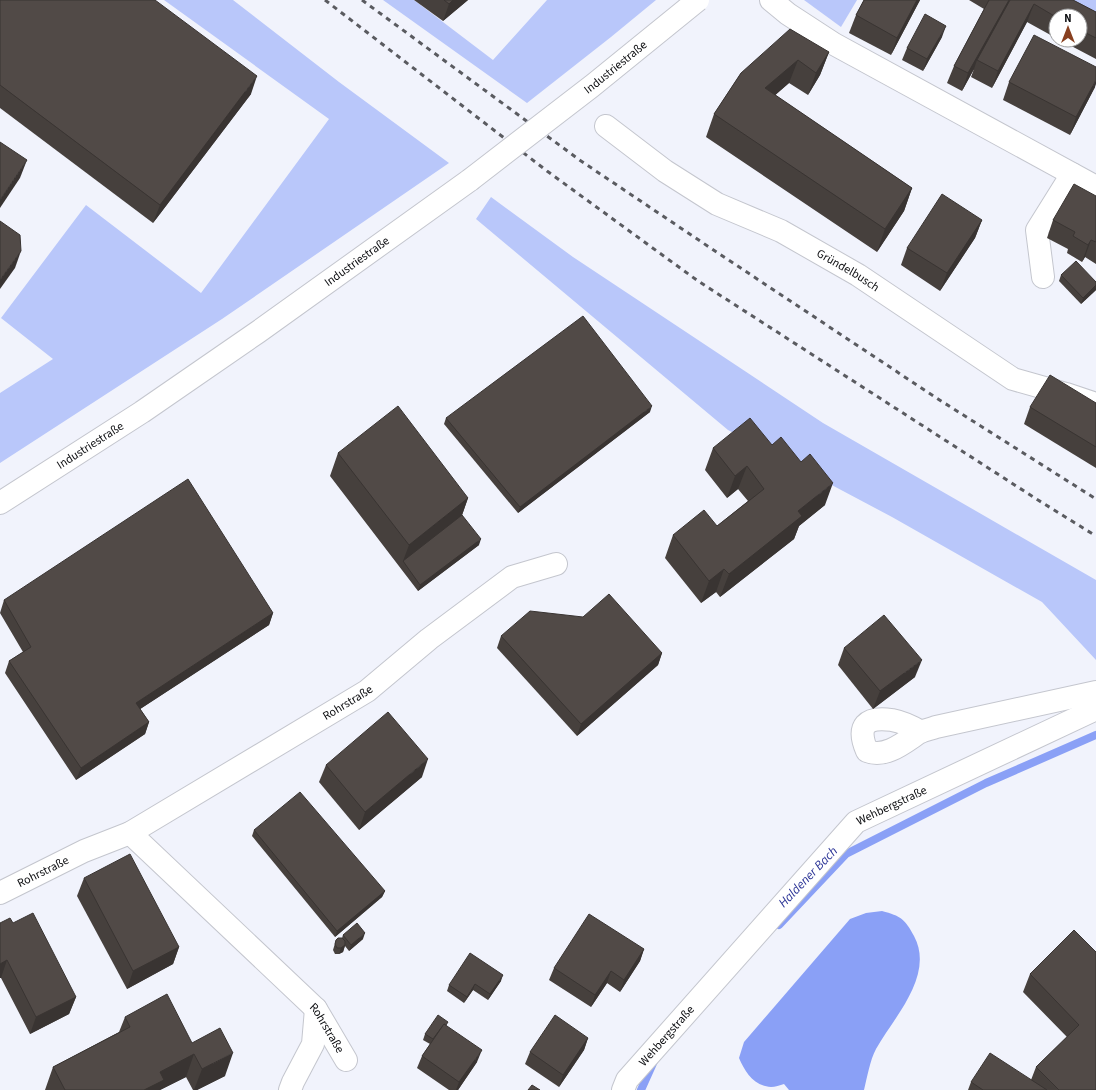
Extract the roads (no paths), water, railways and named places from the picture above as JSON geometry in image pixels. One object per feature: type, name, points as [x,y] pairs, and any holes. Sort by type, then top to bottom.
[{"type":"street","name":"Industriestraße","points":[[0,503],[148,408],[258,332],[470,180],[592,86],[698,0]]},
{"type":"street","points":[[771,0],[788,14],[834,44],[1096,187]]},
{"type":"street","name":"Gründelbusch","points":[[606,126],[665,171],[716,204],[781,231],[858,275],[1013,379],[1096,404]]},
{"type":"street","points":[[1043,277],[1037,230],[1072,174]]},
{"type":"street","name":"Rohrstraße","points":[[0,893],[84,852],[130,833],[367,691],[429,639],[512,577],[556,564]]},
{"type":"street","points":[[921,732],[958,722],[1096,692]]},
{"type":"street","name":"Wehbergstraße","points":[[623,1090],[627,1080],[856,822],[1096,709]]},
{"type":"street","name":"Rohrstraße","points":[[130,833],[316,1009],[346,1060]]},
{"type":"street","points":[[290,1090],[314,1044],[316,1009]]},
{"type":"water","points":[[882,911],[902,919],[908,926],[914,936],[919,951],[919,966],[916,980],[910,995],[874,1053],[864,1090],[789,1090],[784,1084],[771,1087],[755,1081],[747,1073],[739,1058],[744,1042],[850,919],[866,913]]},
{"type":"waterway","name":"Haldener Bach","points":[[779,925],[846,854],[986,783],[1096,735]]},
{"type":"waterway","name":"Haldener Bach","points":[[641,1090],[654,1061]]},
{"type":"railway","points":[[325,0],[547,171],[698,281],[1096,536]]},
{"type":"railway","points":[[362,0],[581,161],[938,399],[1096,499]]}]
